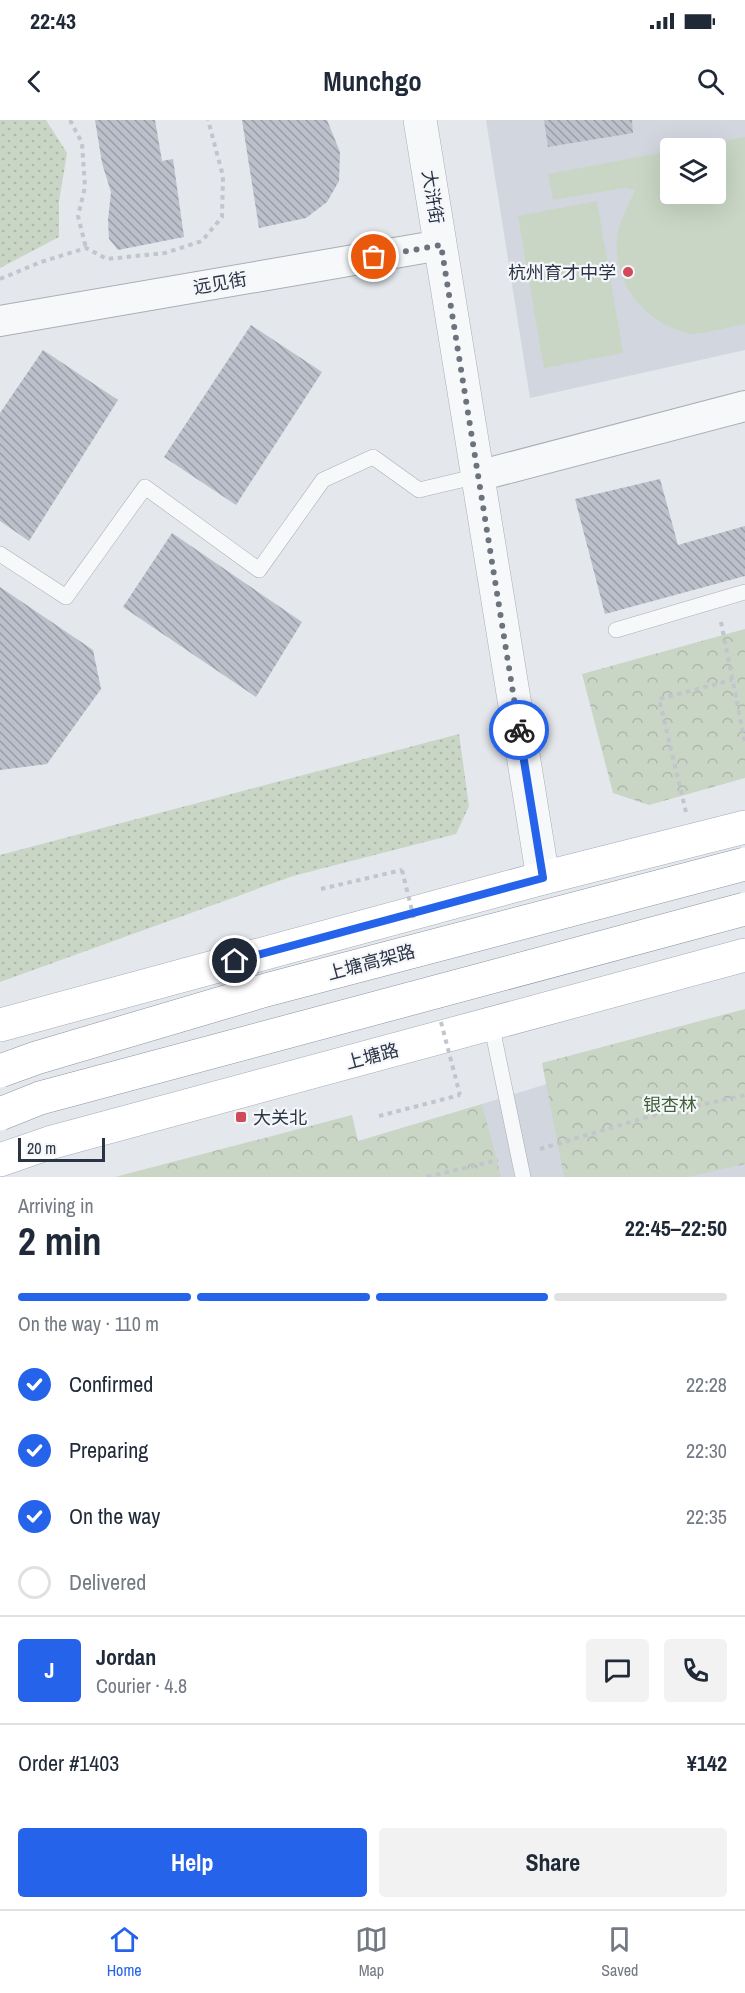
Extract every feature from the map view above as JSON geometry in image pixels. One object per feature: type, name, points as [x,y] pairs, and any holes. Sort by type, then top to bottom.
[{"type":"main road","points":[[0,1025],[543,878],[745,827]]},
{"type":"main road","name":"上塘高架路","points":[[0,1071],[36,1058],[266,990],[745,864]]},
{"type":"main road","points":[[0,1114],[40,1098],[745,909]]},
{"type":"main road","name":"上塘路","points":[[0,1160],[49,1143],[745,955]]},
{"type":"street","name":"大浒街","points":[[420,120],[543,878]]},
{"type":"street","name":"远见街","points":[[0,321],[441,245]]},
{"type":"street","points":[[478,476],[745,406]]},
{"type":"lane","points":[[0,554],[66,597],[145,487],[259,570],[323,480],[373,457],[419,490],[478,476]]},
{"type":"lane","points":[[616,630],[745,592]]},
{"type":"lane","points":[[491,1023],[523,1177]]},
{"type":"path","points":[[70,120],[82,143],[85,187],[78,216],[86,248]]},
{"type":"path","points":[[0,279],[41,262],[86,248],[107,259],[165,253],[202,241],[222,217],[223,176],[208,120]]},
{"type":"path","points":[[717,600],[745,743]]},
{"type":"path","points":[[693,840],[659,699],[732,680]]},
{"type":"path","points":[[321,889],[402,870]]},
{"type":"path","points":[[379,1116],[460,1095]]},
{"type":"path","points":[[427,1177],[519,1155],[647,1117],[745,1095]]},
{"type":"shaded area","name":"杭州育才中学","points":[[486,120],[745,120],[745,350],[530,398]]},
{"type":"shaded area","name":"银杏林","points":[[745,1022],[745,1177],[498,1177],[482,1104]]},
{"type":"green space","points":[[0,120],[46,120],[67,153],[59,201],[59,237],[0,268]]},
{"type":"green space","points":[[745,137],[745,324],[691,334],[663,324],[650,315],[638,303],[622,276],[617,244],[619,228],[635,190],[625,188],[553,200],[548,174],[660,153],[660,204],[726,204],[726,140]]},
{"type":"green space","points":[[597,201],[623,353],[544,368],[518,216]]},
{"type":"green space","points":[[745,629],[745,778],[649,805],[613,793],[582,674]]},
{"type":"green space","points":[[459,734],[469,806],[456,834],[293,876],[0,982],[0,855]]},
{"type":"green space","name":"银杏林","points":[[745,1009],[745,1164],[688,1177],[564,1177],[542,1063]]},
{"type":"green space","points":[[482,1104],[501,1177],[115,1177],[352,1115],[358,1141]]},
{"type":"building","points":[[95,120],[155,120],[162,161],[173,159],[184,237],[118,250],[109,239],[108,220],[111,192],[102,163]]},
{"type":"building","points":[[242,120],[327,120],[340,152],[339,181],[327,202],[306,218],[259,228]]},
{"type":"building","points":[[544,120],[632,120],[633,133],[548,147]]},
{"type":"building","points":[[251,325],[322,372],[236,505],[164,457]]},
{"type":"building","points":[[43,350],[118,400],[29,541],[0,521],[0,413]]},
{"type":"building","points":[[660,479],[678,545],[745,526],[745,576],[605,614],[575,499]]},
{"type":"building","points":[[172,533],[302,622],[256,697],[123,607]]},
{"type":"building","points":[[0,587],[93,650],[101,689],[47,764],[0,770]]},
{"type":"way so far","points":[[374,257],[441,245],[519,730]]},
{"type":"place","name":"杭州育才中学","points":[[628,272]]},
{"type":"place","name":"大关北","points":[[241,1117]]},
{"type":"route","points":[[235,961],[543,878],[519,730]]}]
